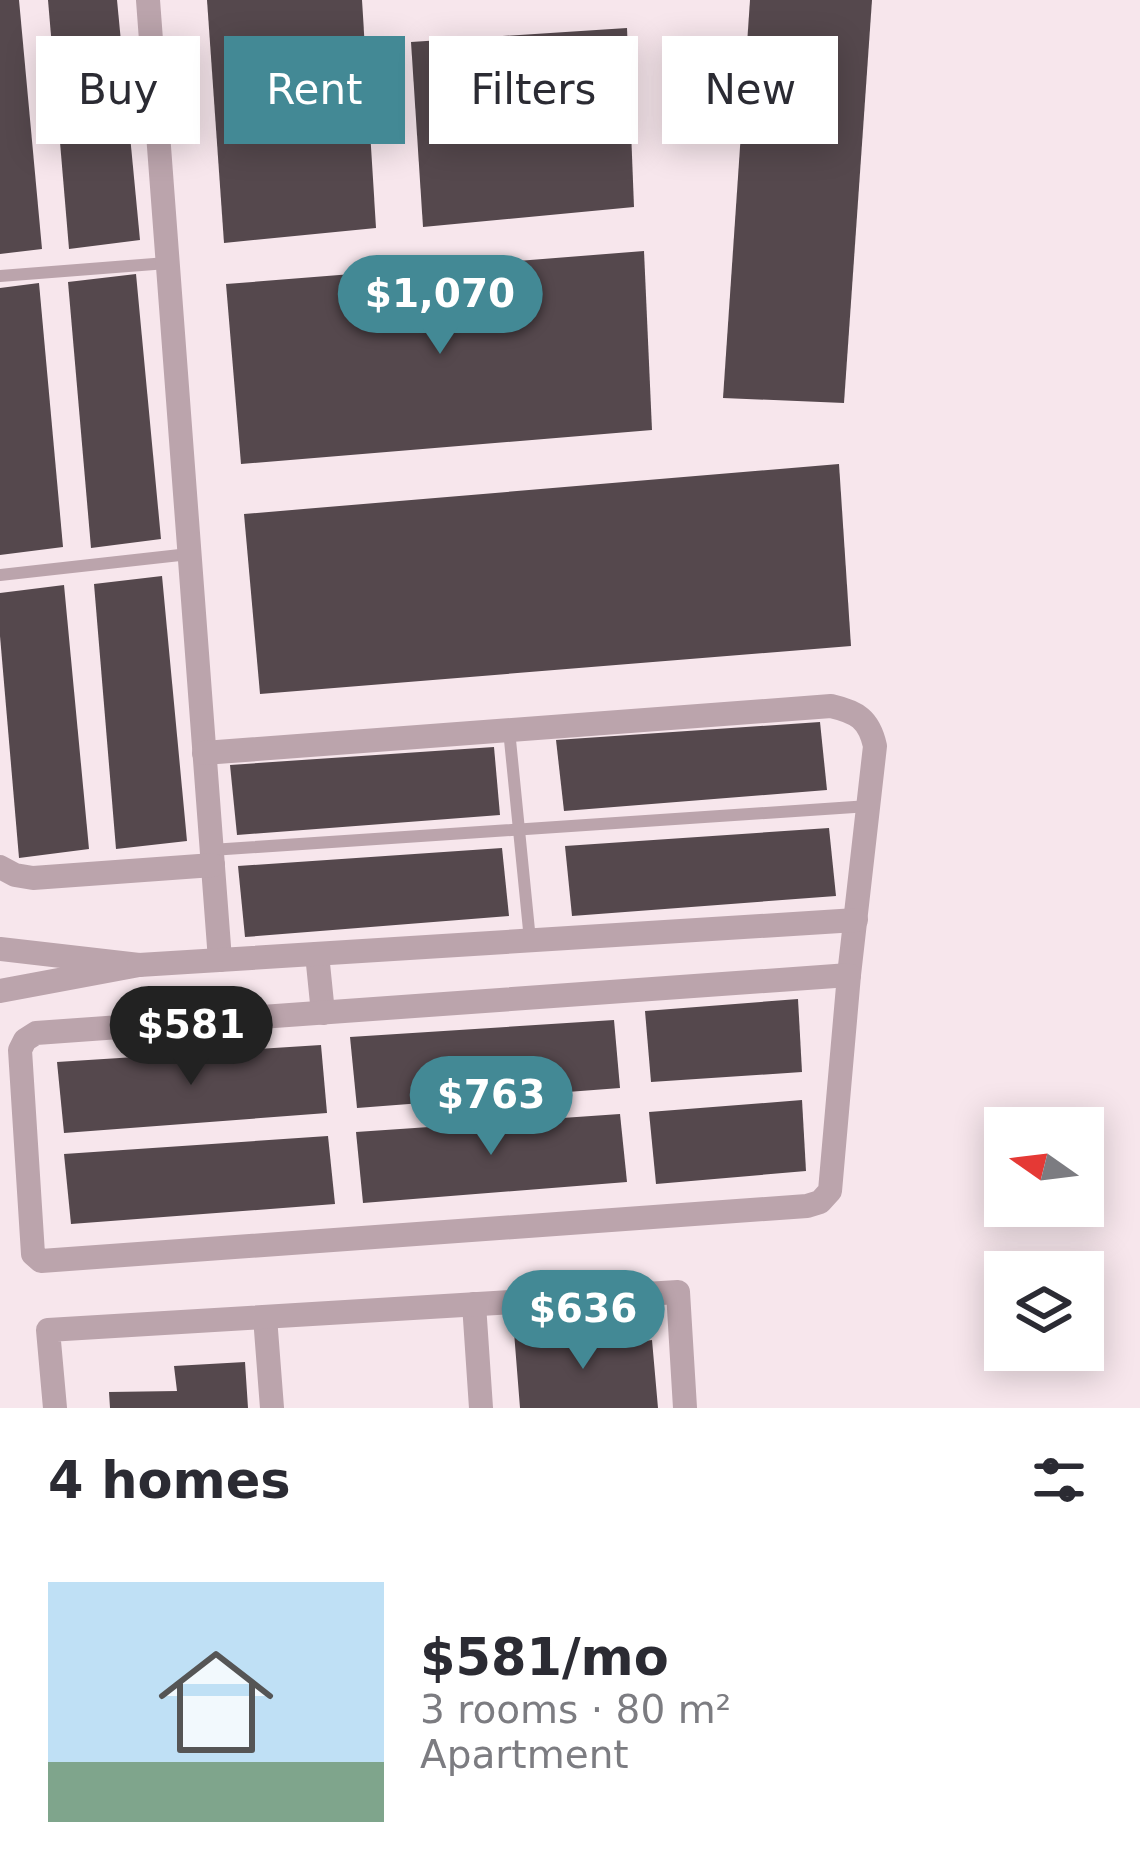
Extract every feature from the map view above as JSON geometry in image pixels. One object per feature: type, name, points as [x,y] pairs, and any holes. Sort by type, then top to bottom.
[{"type":"street","points":[[148,0],[220,960]]},
{"type":"street","points":[[204,753],[831,706],[853,711],[872,731],[875,746],[830,1191],[820,1202],[784,1208],[41,1261],[33,1254],[20,1050],[36,1033],[849,975]]},
{"type":"street","points":[[0,867],[33,878],[212,858]]},
{"type":"street","points":[[0,991],[139,965],[856,920]]},
{"type":"street","points":[[0,949],[139,965]]},
{"type":"street","points":[[317,954],[323,1013]]},
{"type":"street","points":[[55,1408],[48,1330],[677,1292],[685,1408]]},
{"type":"street","points":[[474,1304],[482,1408]]},
{"type":"street","points":[[265,1317],[272,1408]]},
{"type":"lane","points":[[0,276],[167,263]]},
{"type":"lane","points":[[0,575],[189,554]]},
{"type":"lane","points":[[509,730],[530,941]]},
{"type":"lane","points":[[212,858],[519,829],[871,806]]},
{"type":"building","points":[[0,0],[19,0],[42,249],[0,254]]},
{"type":"building","points":[[48,0],[117,0],[120,36],[51,36]]},
{"type":"building","points":[[207,0],[362,0],[364,36],[224,36],[224,144],[371,144],[376,228],[224,243]]},
{"type":"building","points":[[750,0],[872,0],[844,403],[723,398],[740,144],[838,144],[838,36],[748,36]]},
{"type":"building","points":[[627,28],[627,36],[504,36]]},
{"type":"building","points":[[429,41],[429,144],[632,144],[634,207],[423,227],[411,42]]},
{"type":"building","points":[[60,144],[131,144],[140,240],[69,249]]},
{"type":"building","points":[[644,251],[652,430],[241,464],[226,284]]},
{"type":"building","points":[[136,274],[161,539],[91,548],[68,282]]},
{"type":"building","points":[[39,283],[63,547],[0,555],[0,288]]},
{"type":"building","points":[[839,464],[851,646],[260,694],[244,514]]},
{"type":"building","points":[[162,576],[187,841],[116,849],[94,584]]},
{"type":"building","points":[[64,585],[89,849],[19,858],[0,593]]},
{"type":"building","points":[[820,722],[827,790],[564,811],[556,740]]},
{"type":"building","points":[[494,747],[500,815],[237,835],[230,765]]},
{"type":"building","points":[[829,828],[836,896],[572,916],[565,846]]},
{"type":"building","points":[[502,848],[509,916],[245,937],[238,866]]},
{"type":"building","points":[[798,999],[802,1072],[651,1082],[645,1011]]},
{"type":"building","points":[[614,1020],[620,1088],[357,1108],[350,1037]]},
{"type":"building","points":[[321,1045],[327,1113],[64,1133],[57,1062]]},
{"type":"building","points":[[802,1100],[806,1171],[656,1184],[649,1112]]},
{"type":"building","points":[[620,1114],[627,1182],[363,1203],[356,1132]]},
{"type":"building","points":[[328,1136],[335,1204],[71,1224],[64,1154]]},
{"type":"building","points":[[584,1324],[586,1349],[652,1340],[658,1408],[520,1408],[514,1332]]},
{"type":"building","points":[[245,1362],[248,1408],[110,1408],[109,1392],[177,1391],[174,1366]]}]
